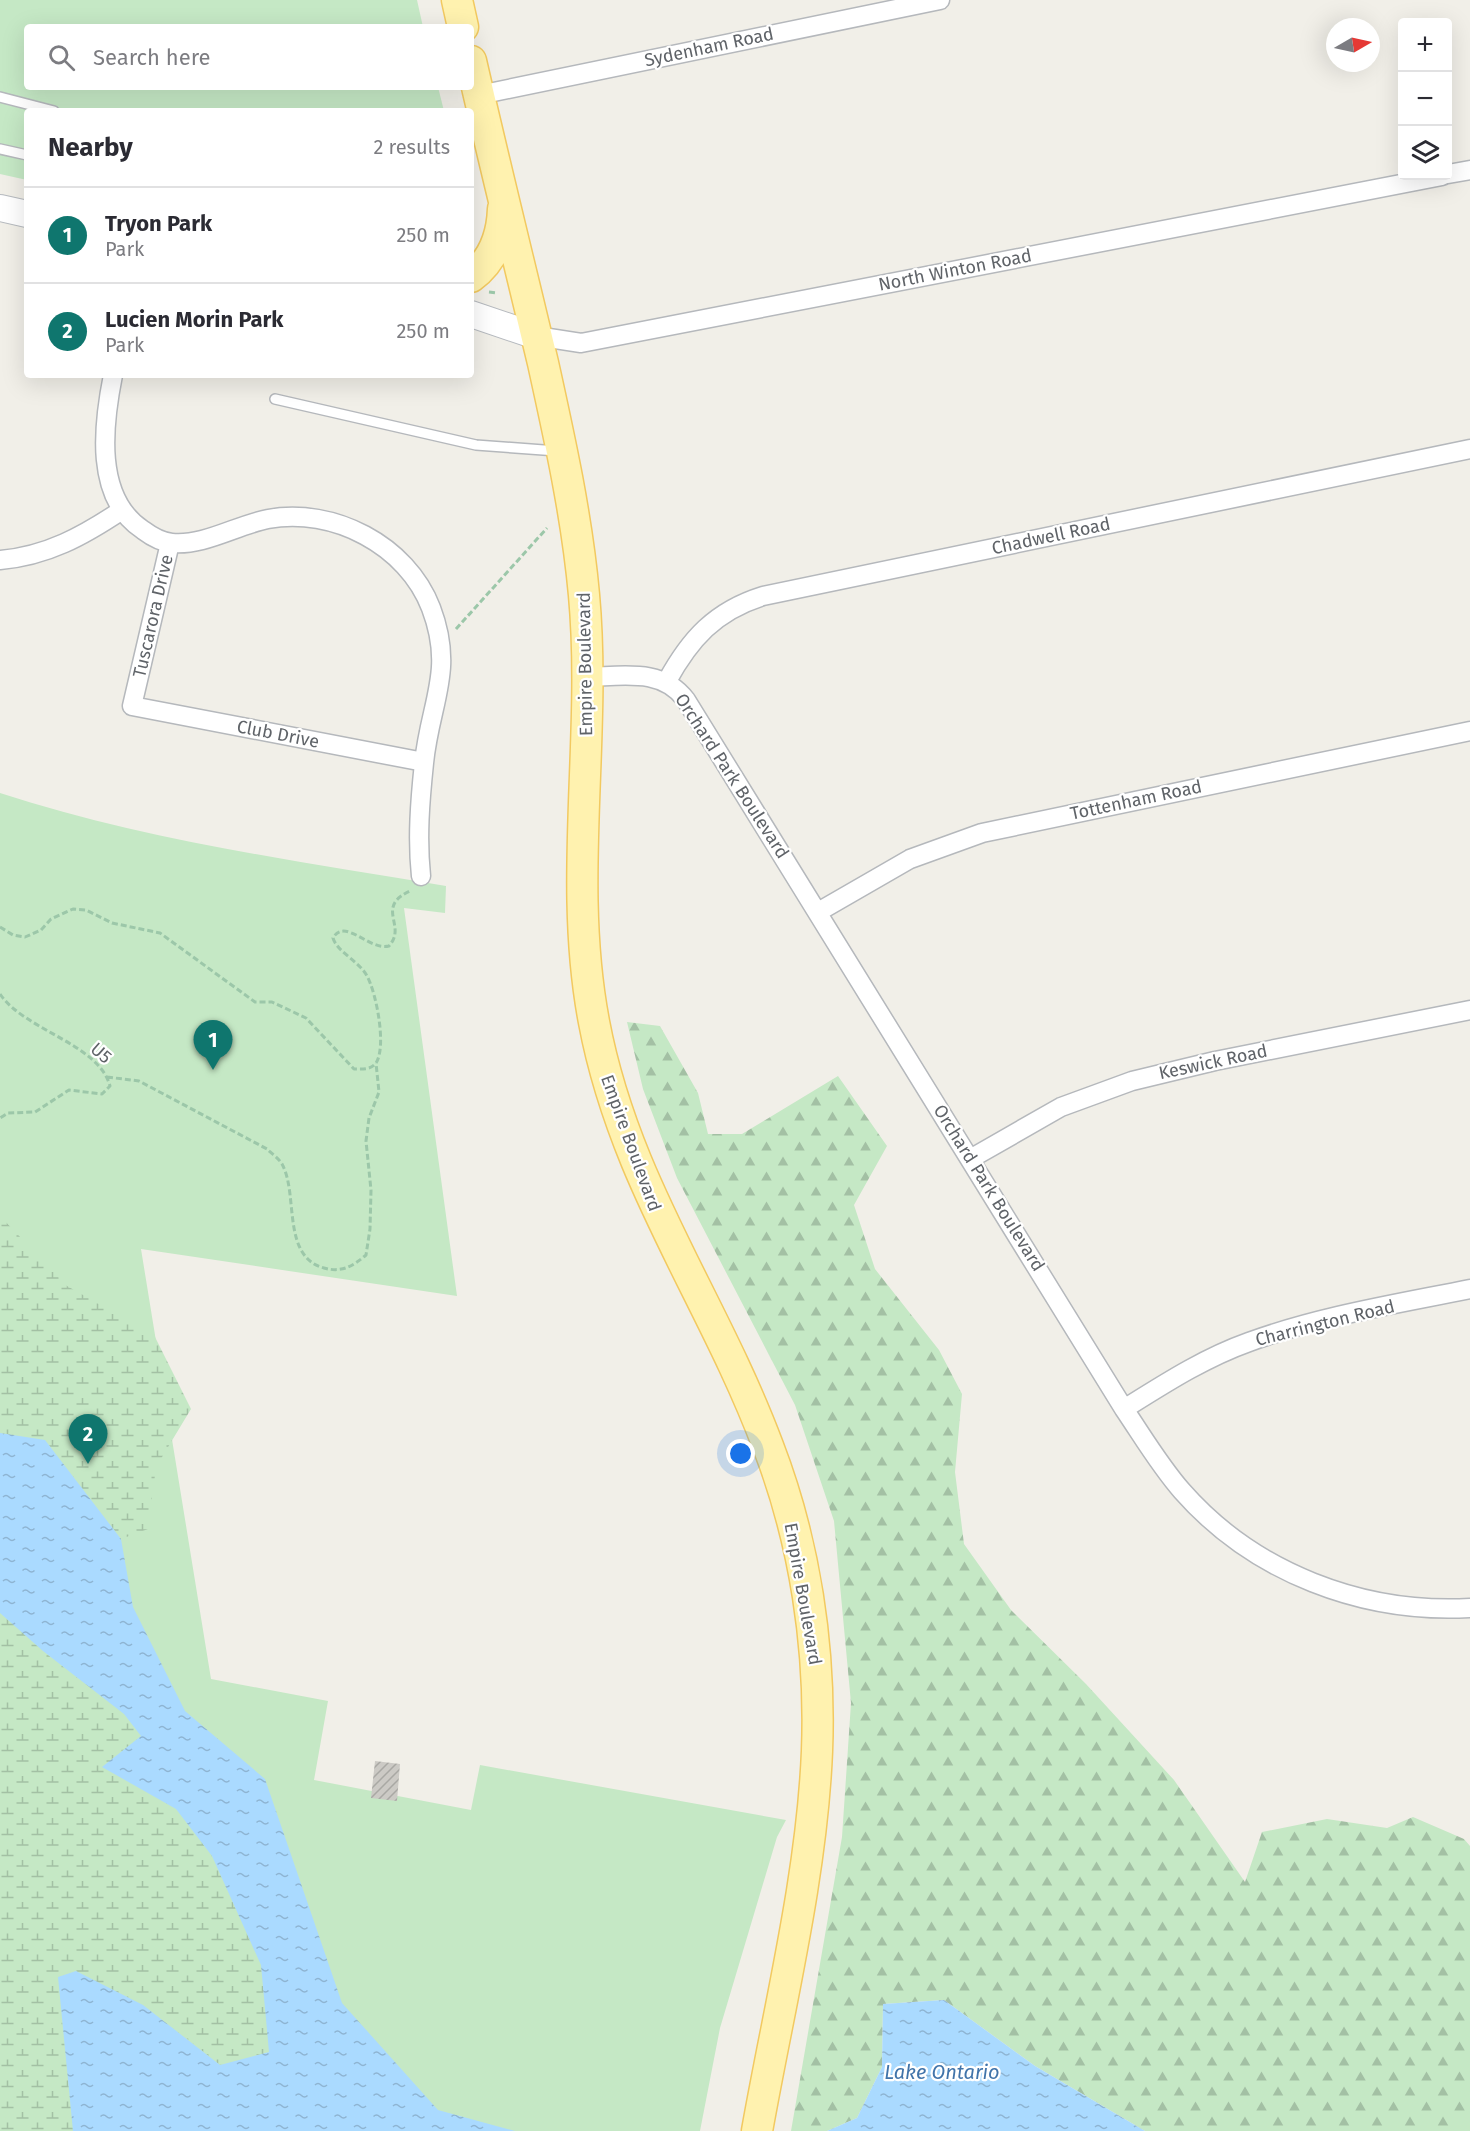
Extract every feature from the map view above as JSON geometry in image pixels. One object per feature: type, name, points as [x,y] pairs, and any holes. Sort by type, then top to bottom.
[{"type":"main road","points":[[457,0],[462,24]]},
{"type":"main road","name":"Empire Boulevard","points":[[474,76],[562,452],[581,564],[588,677],[582,924],[587,987],[605,1078],[644,1185],[744,1389],[769,1448],[795,1537],[813,1638],[818,1722],[812,1812],[804,1873],[757,2131]]},
{"type":"main road","points":[[474,274],[485,264],[497,243],[502,225],[503,197]]},
{"type":"main road","points":[[0,208],[24,213]]},
{"type":"main road","name":"North Winton Road","points":[[474,315],[496,320],[536,336]]},
{"type":"street","name":"Sydenham Road","points":[[478,95],[940,0]]},
{"type":"street","points":[[1452,173],[1470,170]]},
{"type":"street","name":"North Winton Road","points":[[536,336],[581,343],[1421,180]]},
{"type":"street","name":"Tuscarora Drive","points":[[113,378],[104,432],[111,484],[122,510],[136,526],[153,537],[170,543],[132,706]]},
{"type":"street","name":"Chadwell Road","points":[[667,681],[683,652],[703,628],[730,609],[763,596],[1470,450]]},
{"type":"street","points":[[0,560],[42,553],[67,544],[122,510]]},
{"type":"street","points":[[170,543],[190,543],[270,519],[305,517],[333,521],[363,534],[388,551],[413,575],[430,606],[442,643],[442,674],[424,762],[419,830],[421,876]]},
{"type":"street","name":"Orchard Park Boulevard","points":[[588,677],[645,676],[667,681],[686,700],[1124,1409],[1182,1491],[1239,1543],[1305,1580],[1348,1595],[1391,1605],[1470,1608]]},
{"type":"street","name":"Club Drive","points":[[132,706],[424,762]]},
{"type":"street","name":"Tottenham Road","points":[[818,912],[910,859],[982,833],[1470,731]]},
{"type":"street","name":"Keswick Road","points":[[970,1159],[1061,1107],[1132,1081],[1205,1063],[1470,1010]]},
{"type":"street","name":"Charrington Road","points":[[1124,1409],[1177,1376],[1248,1342],[1334,1318],[1470,1288]]},
{"type":"lane","points":[[0,96],[43,108]]},
{"type":"lane","points":[[0,149],[24,154]]},
{"type":"lane","points":[[275,399],[476,444],[562,452]]},
{"type":"path","points":[[442,643],[547,528]]},
{"type":"path","points":[[107,1077],[139,1081],[267,1149],[282,1164],[288,1182],[296,1238],[305,1257],[317,1266],[334,1271],[351,1267],[366,1255],[370,1209],[366,1141],[369,1118],[379,1092],[375,1063],[381,1047],[380,1025],[368,977],[352,958],[338,948],[333,938],[339,932],[352,931],[374,946],[389,946],[395,930],[394,902],[398,896],[412,890],[421,876]]},
{"type":"path","points":[[0,927],[13,935],[25,937],[42,930],[51,919],[73,909],[86,910],[112,923],[160,933],[255,1002],[272,1002],[306,1018],[354,1069],[366,1070],[375,1063]]},
{"type":"path","name":"U5","points":[[0,994],[12,1007],[97,1064],[107,1077],[110,1086],[102,1094],[69,1090],[35,1112],[8,1113],[0,1118]]},
{"type":"green space","points":[[0,0],[417,0],[422,24],[24,24],[24,90],[439,90],[443,108],[24,108],[24,179],[0,174]]},
{"type":"green space","points":[[0,793],[109,824],[221,848],[446,886],[445,913],[404,908],[457,1296],[141,1249],[211,1679],[328,1701],[314,1780],[471,1810],[480,1765],[786,1820],[777,1837],[720,2028],[700,2131],[0,2131]]},
{"type":"green space","points":[[627,1022],[660,1026],[698,1093],[708,1134],[742,1134],[838,1076],[887,1146],[854,1205],[875,1269],[939,1350],[962,1394],[955,1472],[964,1544],[1011,1610],[1086,1684],[1174,1780],[1245,1882],[1262,1832],[1327,1819],[1387,1828],[1413,1817],[1464,1839],[1470,1846],[1470,2131],[1145,2131],[1035,2066],[944,2000],[883,2004],[882,2067],[857,2118],[827,2131],[791,2131],[842,1837],[851,1703],[834,1521],[795,1405],[677,1178],[643,1089]]},
{"type":"green space","points":[[0,1216],[67,1286],[154,1335],[191,1409],[156,1467],[148,1529],[121,1539],[45,1440],[0,1433]]},
{"type":"green space","points":[[0,1613],[43,1651],[124,1714],[141,1736],[102,1767],[177,1809],[212,1856],[261,1965],[269,2052],[220,2065],[143,2004],[58,1977],[73,2131],[0,2131]]},
{"type":"water","points":[[0,1433],[45,1440],[121,1539],[133,1607],[185,1711],[265,1779],[342,2003],[438,2110],[515,2131],[73,2131],[58,1977],[76,1971],[143,2005],[220,2065],[269,2052],[261,1965],[212,1856],[176,1809],[102,1767],[141,1736],[124,1714],[43,1651],[0,1613]]},
{"type":"water","name":"Lake Ontario","points":[[944,2000],[1035,2066],[1145,2131],[827,2131],[857,2118],[882,2067],[883,2004]]},
{"type":"building","points":[[375,1761],[400,1764],[397,1801],[371,1798]]},
{"type":"place","name":"Tryon Park","points":[[213,1070]]},
{"type":"place","name":"Lucien Morin Park","points":[[88,1464]]}]
